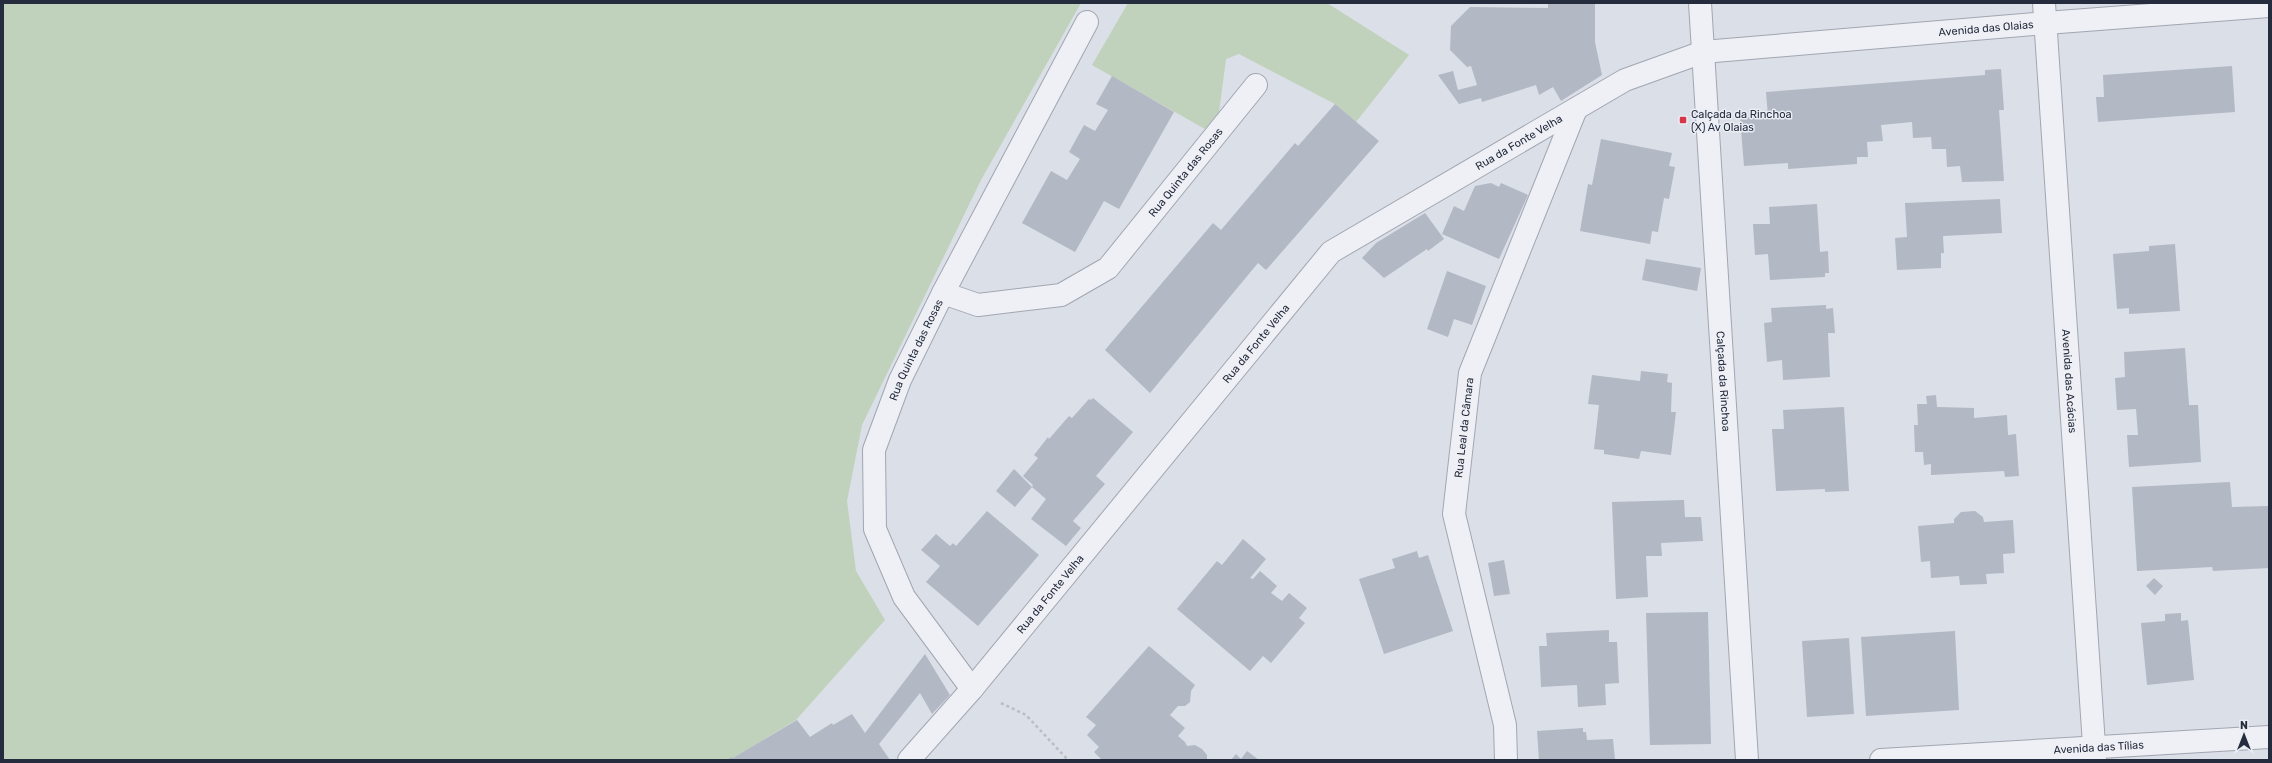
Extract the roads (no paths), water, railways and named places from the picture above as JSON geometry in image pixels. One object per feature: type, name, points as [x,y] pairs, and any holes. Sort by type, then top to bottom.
[{"type":"street","name":"Calçada da Rinchoa","points":[[1700,3],[1747,760]]},
{"type":"street","name":"Avenida das Olaias","points":[[1703,52],[2045,13],[2269,6]]},
{"type":"street","name":"Avenida das Acácias","points":[[2045,13],[2095,754]]},
{"type":"street","points":[[943,293],[1087,22]]},
{"type":"street","name":"Rua da Fonte Velha","points":[[909,760],[972,689],[1331,252],[1625,80],[1703,52]]},
{"type":"street","name":"Rua Quinta das Rosas","points":[[972,689],[904,597],[875,529],[874,450],[900,380],[943,293],[978,305],[1061,295],[1108,268],[1256,85]]},
{"type":"street","name":"Rua Leal da Câmara","points":[[1506,760],[1505,725],[1454,514],[1470,374],[1576,109]]},
{"type":"street","name":"Avenida das Tílias","points":[[1880,760],[2095,754],[2269,737]]},
{"type":"place","name":"Calçada da Rinchoa (X) Av Olaias","points":[[1683,120]]}]
